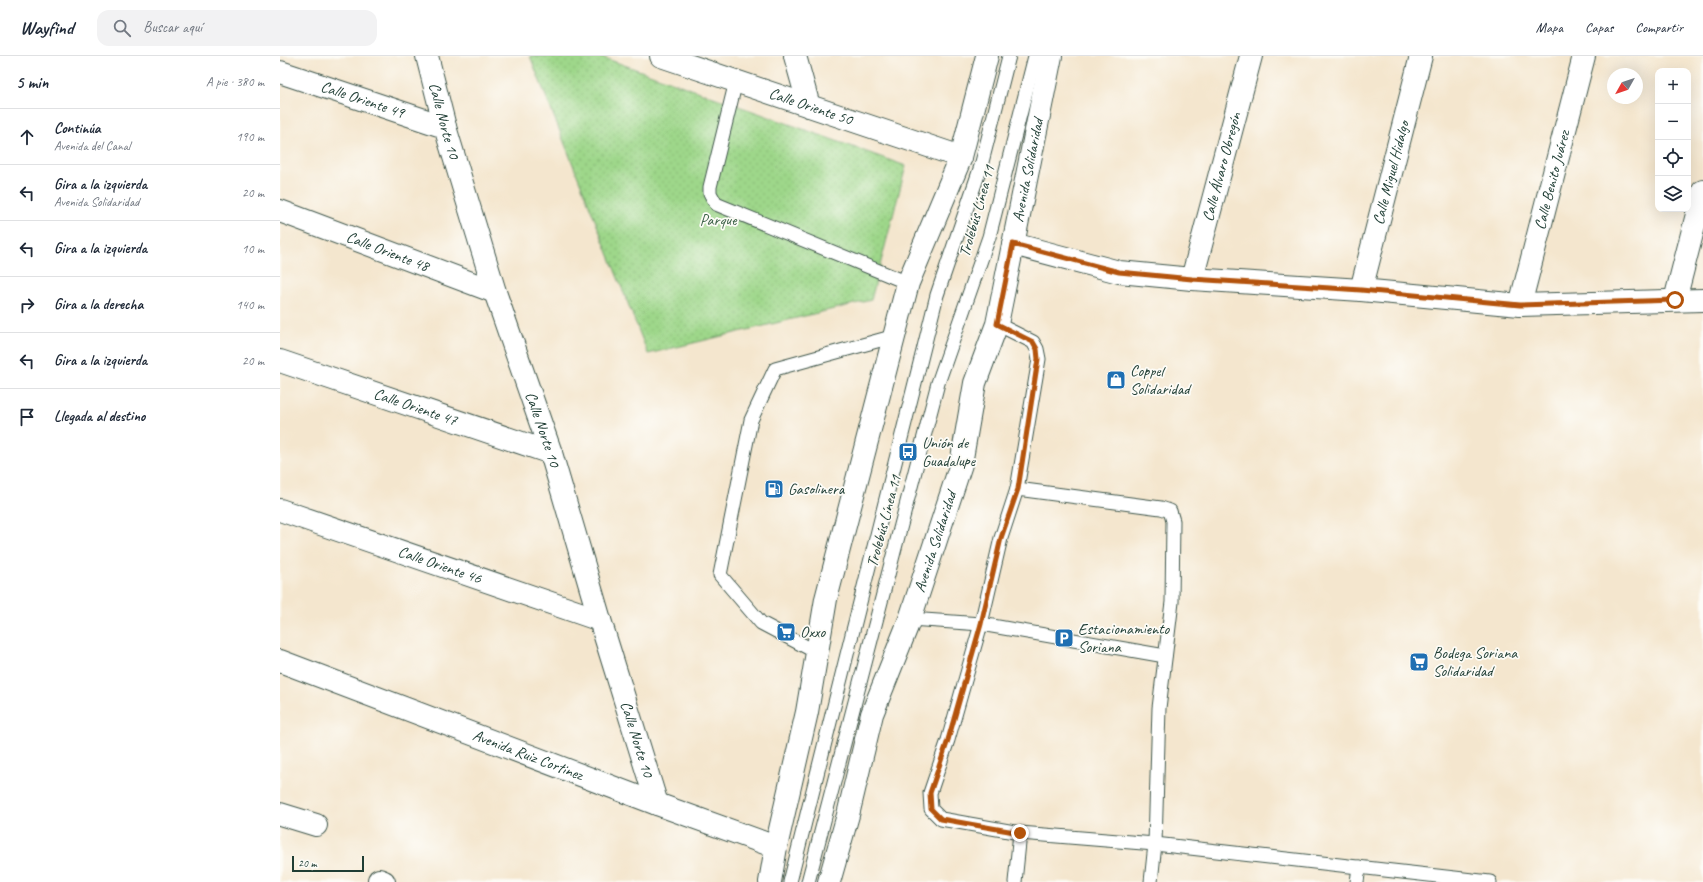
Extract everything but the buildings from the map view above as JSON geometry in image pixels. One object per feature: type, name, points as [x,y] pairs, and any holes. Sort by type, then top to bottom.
[{"type":"street","name":"Calle Norte 10","points":[[427,56],[444,127],[495,292],[551,453],[600,620],[657,804]]},
{"type":"street","name":"Calle Oriente 50","points":[[661,56],[961,157]]},
{"type":"street","points":[[795,56],[809,106]]},
{"type":"street","points":[[770,882],[776,846],[798,757],[818,653],[826,599],[908,283],[961,157],[987,56]]},
{"type":"street","name":"Avenida Solidaridad","points":[[829,882],[848,815],[872,714],[910,619],[961,464],[975,384],[997,324],[1051,56]]},
{"type":"street","name":"Calle Álvaro Obregón","points":[[1192,279],[1251,56]]},
{"type":"street","name":"Calle Miguel Hidalgo","points":[[1361,290],[1421,56]]},
{"type":"street","name":"Calle Benito Juárez","points":[[1520,305],[1584,56]]},
{"type":"street","name":"Calle Oriente 49","points":[[280,72],[444,127]]},
{"type":"street","points":[[1675,300],[1703,191]]},
{"type":"street","name":"Calle Oriente 48","points":[[280,211],[495,292]]},
{"type":"street","points":[[1013,244],[1119,272],[1192,279],[1361,290],[1520,305],[1703,300]]},
{"type":"street","name":"Calle Oriente 47","points":[[280,361],[551,453]]},
{"type":"street","name":"Calle Oriente 46","points":[[280,510],[600,620]]},
{"type":"street","name":"Avenida Ruiz Cortinez","points":[[280,661],[657,804],[776,846]]},
{"type":"street","points":[[280,814],[316,825]]},
{"type":"lane","name":"Trolebús Línea 11","points":[[790,882],[937,295],[981,166],[1009,56]]},
{"type":"lane","name":"Trolebús Línea 11","points":[[808,882],[938,383],[989,237],[1035,56]]},
{"type":"lane","points":[[736,81],[710,187],[710,194],[716,204],[908,283]]},
{"type":"lane","points":[[997,324],[1033,342],[1037,349],[1038,359],[1018,489],[1001,538],[981,624],[948,740],[930,793],[931,809],[941,819],[1020,833],[1155,844],[1490,882]]},
{"type":"lane","points":[[818,653],[761,623],[720,575],[751,420],[775,370],[895,336]]},
{"type":"lane","points":[[1018,489],[1161,508],[1170,511],[1173,521],[1172,602],[1159,708],[1155,844],[1151,882]]},
{"type":"lane","points":[[910,619],[981,624],[1165,656]]},
{"type":"lane","points":[[1015,882],[1020,833]]},
{"type":"lane","points":[[1356,882],[1359,867]]},
{"type":"green space","name":"Parque","points":[[530,56],[599,56],[906,166],[871,300],[648,354]]},
{"type":"place","name":"Coppel Solidaridad","points":[[1116,380]]},
{"type":"place","name":"Unión de Guadalupe","points":[[908,452]]},
{"type":"place","name":"Gasolinera","points":[[774,489]]},
{"type":"place","name":"Oxxo","points":[[786,632]]},
{"type":"place","name":"Estacionamiento Soriana","points":[[1064,638]]},
{"type":"place","name":"Bodega Soriana Solidaridad","points":[[1419,662]]},
{"type":"route","points":[[1020,833],[941,819],[931,809],[930,793],[948,740],[981,624],[1001,538],[1018,489],[1038,359],[1037,349],[1033,342],[997,324],[1013,244],[1119,272],[1192,279],[1361,290],[1520,305],[1675,300]]}]
